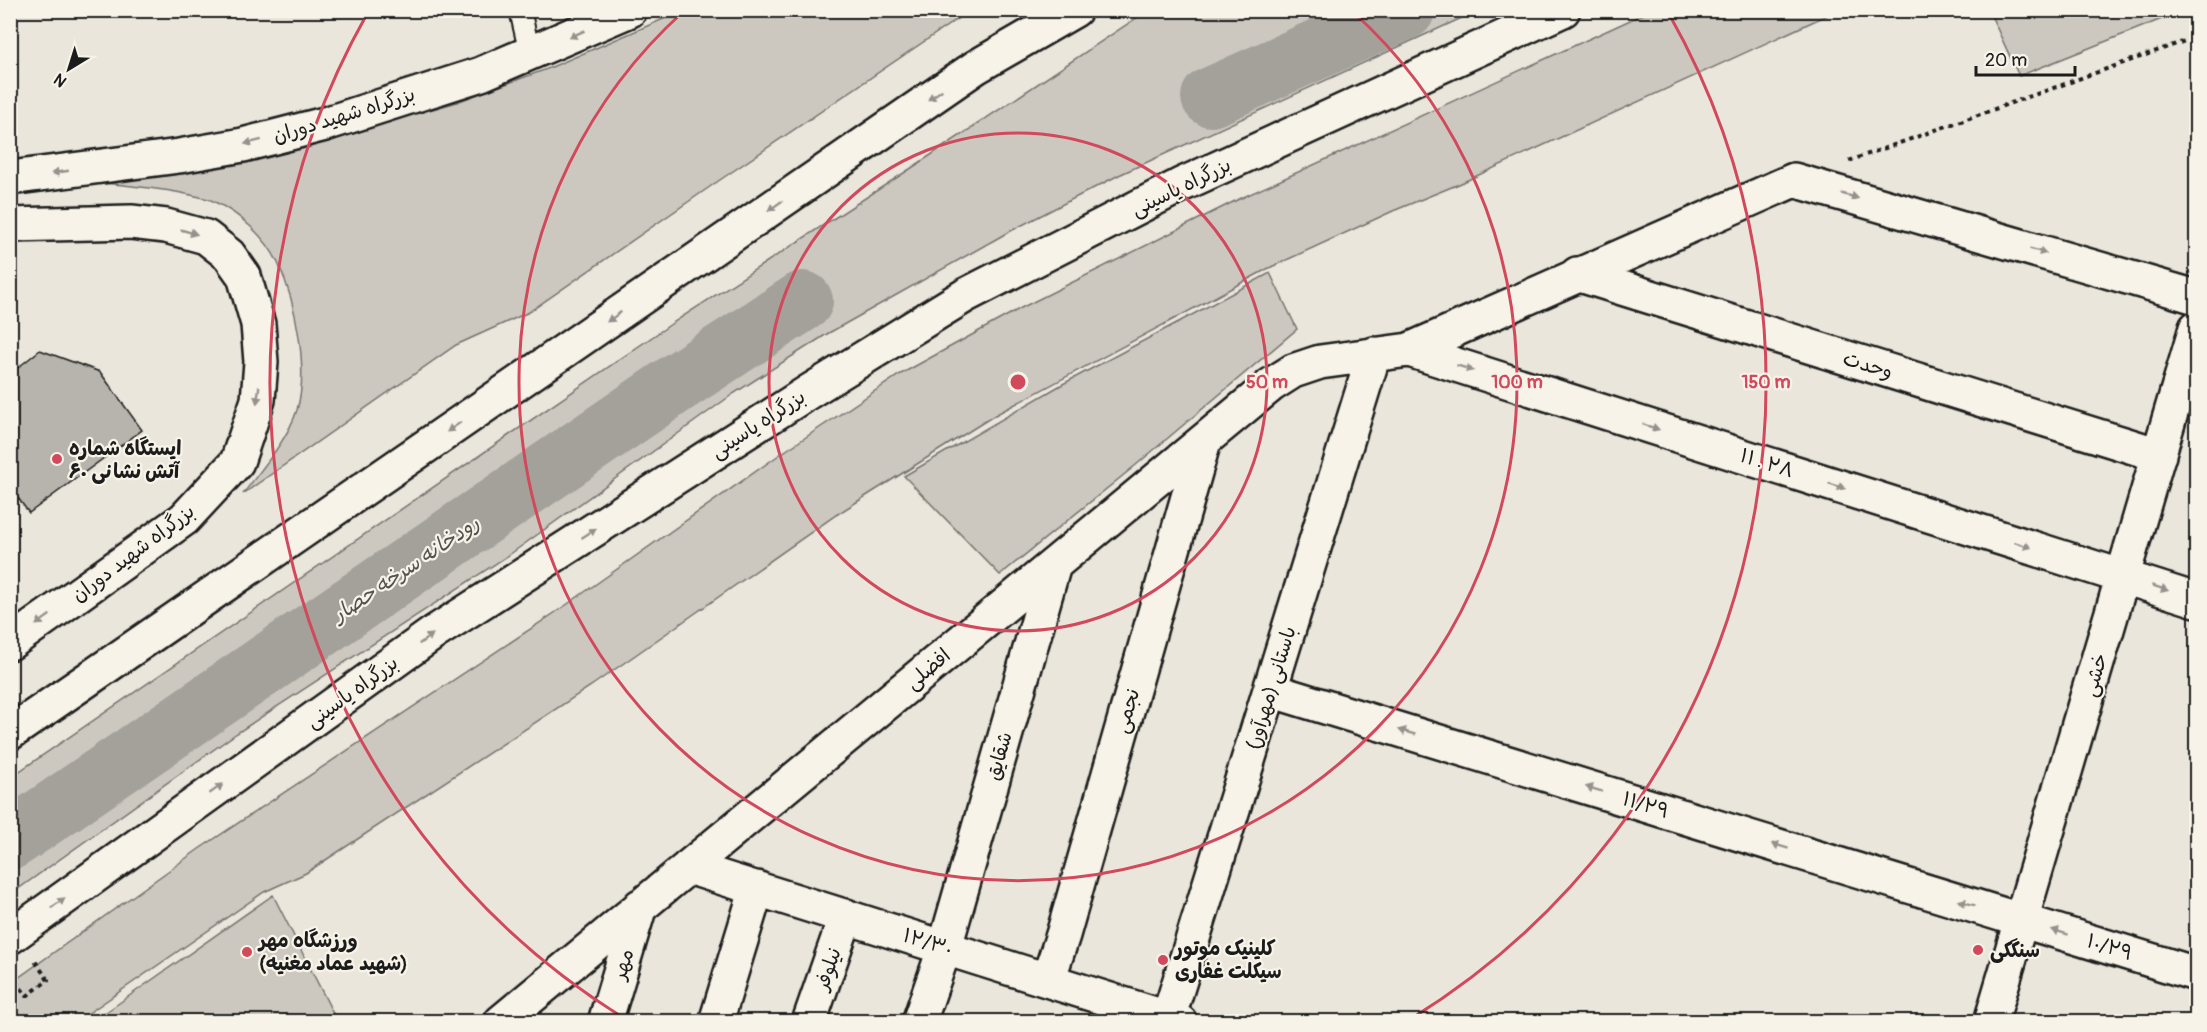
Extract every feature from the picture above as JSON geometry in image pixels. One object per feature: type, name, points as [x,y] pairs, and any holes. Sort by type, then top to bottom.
[{"type":"main road","name":"بزرگراه شهید دوران","points":[[10,178],[179,156],[243,145],[325,124],[481,74],[630,10]]},
{"type":"main road","points":[[976,67],[1031,10]]},
{"type":"main road","points":[[10,733],[976,67],[1075,10]]},
{"type":"main road","name":"بزرگراه یاسینی","points":[[10,937],[435,632],[810,391],[966,295],[1183,184],[1563,10]]},
{"type":"main road","points":[[1409,350],[1794,180],[2196,297]]},
{"type":"main road","name":"بزرگراه شهید دوران","points":[[10,225],[131,222],[166,226],[206,237],[229,255],[244,276],[258,324],[261,362],[258,400],[237,462],[184,519],[10,643]]},
{"type":"main road","name":"وحدت","points":[[1577,274],[2159,455]]},
{"type":"main road","name":"خشی","points":[[1991,1022],[2023,921],[2196,328]]},
{"type":"main road","name":"افضلی","points":[[501,1022],[1271,385],[1293,371],[1320,362],[1409,350]]},
{"type":"main road","name":"۱۱ . ۲۸","points":[[1409,350],[2196,600]]},
{"type":"main road","name":"باستانی (مهرآور)","points":[[1172,1020],[1270,690],[1374,354]]},
{"type":"main road","name":"نجمی","points":[[1048,980],[1063,935],[1204,441]]},
{"type":"main road","name":"شقایق","points":[[919,1022],[945,947],[1053,565]]},
{"type":"main road","name":"۱۱/۲۹","points":[[1270,690],[2023,921]]},
{"type":"main road","name":"۱۲/۳۰","points":[[688,867],[1172,1020]]},
{"type":"main road","points":[[716,1022],[757,888]]},
{"type":"main road","name":"مهر","points":[[605,1022],[640,906]]},
{"type":"main road","name":"نیلوفر","points":[[809,1022],[846,916]]},
{"type":"main road","name":"۱۰/۲۹","points":[[2023,921],[2196,974]]},
{"type":"lane","points":[[520,10],[530,54]]},
{"type":"path","points":[[1794,180],[2196,37]]},
{"type":"path","points":[[10,974],[27,996],[48,980]]},
{"type":"shaded area","points":[[1652,10],[1836,11],[1459,184],[1393,211],[1269,268],[995,415],[836,515],[591,686],[306,873],[264,892],[77,1021],[11,1021],[11,983],[199,849],[562,608],[779,455],[899,375],[1021,308],[1237,200]]},
{"type":"shaded area","points":[[682,11],[969,11],[529,312],[456,345],[243,494],[287,433],[297,410],[300,394],[302,375],[299,336],[290,297],[273,253],[251,227],[232,212],[211,200],[164,190],[83,181],[300,147],[454,103],[547,69]]},
{"type":"shaded area","points":[[1147,11],[1477,11],[1119,175],[1005,234],[827,334],[733,394],[509,555],[237,733],[11,894],[11,777],[674,322],[910,169]]},
{"type":"shaded area","points":[[1989,11],[2182,11],[2019,76]]},
{"type":"shaded area","points":[[1270,273],[1297,329],[1136,465],[1000,575],[904,476],[1061,385]]},
{"type":"shaded area","name":"ورزشگاه مهر (شهید عماد مغنیه)","points":[[273,895],[337,1021],[93,1021],[112,1008]]},
{"type":"building","name":"ایستگاه شماره ۶۰ آتش نشانی","points":[[40,350],[100,372],[142,430],[29,513],[10,487],[10,374]]},
{"type":"waterway","name":"رودخانه سرخه حصار","points":[[1211,97],[1405,10]]},
{"type":"waterway","name":"رودخانه سرخه حصار","points":[[10,840],[680,381],[803,301]]},
{"type":"place","name":"ایستگاه شماره ۶۰ آتش نشانی","points":[[57,459]]},
{"type":"place","name":"سنگکی","points":[[1978,950]]},
{"type":"place","name":"ورزشگاه مهر (شهید عماد مغنیه)","points":[[247,952]]},
{"type":"place","name":"کلینیک موتور سیکلت غفاری","points":[[1163,960]]}]
